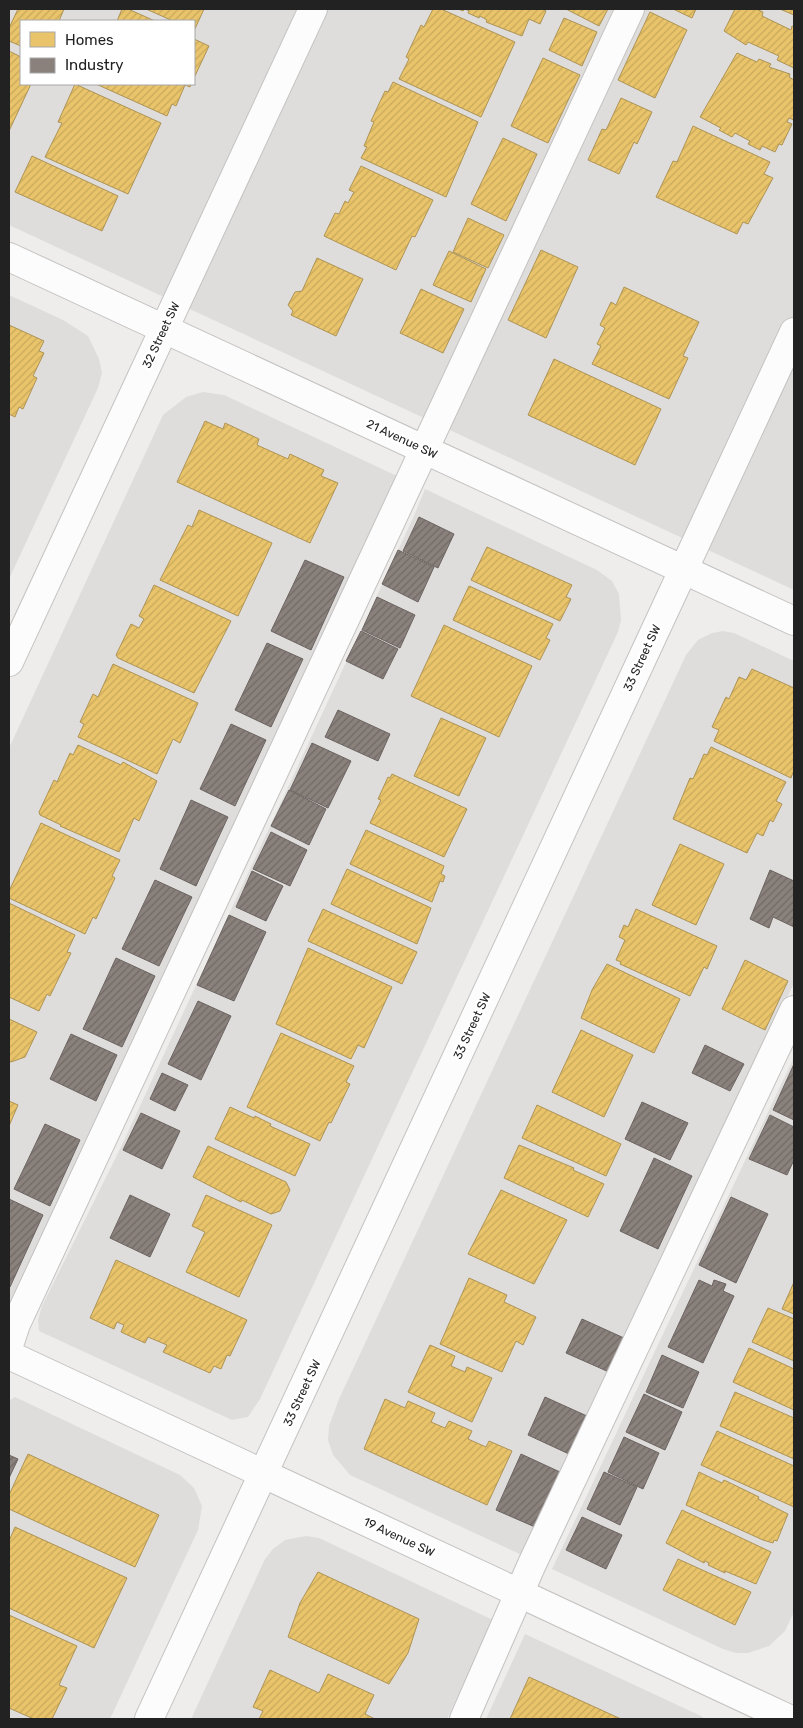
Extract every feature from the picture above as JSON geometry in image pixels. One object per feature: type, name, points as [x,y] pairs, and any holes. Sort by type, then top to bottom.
[{"type":"street","name":"32 Street SW","points":[[9,662],[313,9]]},
{"type":"street","points":[[9,1345],[16,1324],[630,9]]},
{"type":"street","name":"21 Avenue SW","points":[[9,257],[794,621]]},
{"type":"street","name":"33 Street SW","points":[[149,1719],[794,332]]},
{"type":"street","points":[[464,1719],[520,1594],[794,1010]]},
{"type":"street","name":"19 Avenue SW","points":[[9,1355],[520,1594],[788,1713]]},
{"type":"shaded area","points":[[9,9],[794,9],[794,590],[9,225]]},
{"type":"shaded area","points":[[9,295],[63,320],[88,336],[99,359],[102,373],[98,388],[9,579]]},
{"type":"shaded area","points":[[203,392],[224,395],[397,476],[45,1231],[9,1316],[9,748],[163,415],[186,397]]},
{"type":"shaded area","points":[[425,489],[597,570],[612,581],[619,594],[621,620],[618,632],[260,1399],[248,1417],[232,1420],[39,1331],[38,1320],[42,1306],[120,1149]]},
{"type":"shaded area","points":[[723,631],[734,633],[794,661],[794,983],[524,1556],[350,1475],[333,1455],[328,1440],[329,1426],[339,1399],[686,655],[698,640],[712,633]]},
{"type":"shaded area","points":[[794,1057],[794,1612],[785,1631],[769,1646],[748,1653],[736,1653],[723,1649],[552,1569]]},
{"type":"shaded area","points":[[15,1397],[180,1475],[194,1488],[202,1506],[198,1530],[110,1719],[9,1719],[9,1401]]},
{"type":"shaded area","points":[[306,1536],[319,1538],[493,1620],[447,1719],[191,1719],[265,1559],[273,1549],[285,1540]]},
{"type":"shaded area","points":[[525,1634],[701,1716],[705,1719],[486,1719]]},
{"type":"building: Homes","points":[[18,9],[64,9],[59,20],[20,20],[20,46],[9,41],[9,28]]},
{"type":"building: Homes","points":[[122,9],[128,9],[153,20],[117,20]]},
{"type":"building: Homes","points":[[146,9],[204,9],[195,29],[195,20],[171,20]]},
{"type":"building: Homes","points":[[433,9],[441,9],[515,42],[481,117],[399,79],[409,59],[406,57],[421,25],[424,27]]},
{"type":"building: Homes","points":[[465,9],[542,9],[546,11],[540,24],[529,19],[522,36],[486,22],[487,20],[468,13],[469,11]]},
{"type":"building: Homes","points":[[566,9],[608,9],[599,26]]},
{"type":"building: Homes","points":[[673,9],[696,9],[692,18]]},
{"type":"building: Homes","points":[[735,9],[756,9],[763,12],[762,16],[791,30],[792,26],[794,27],[794,68],[777,60],[779,56],[748,42],[746,45],[724,31]]},
{"type":"building: Homes","points":[[780,9],[794,9],[794,15]]},
{"type":"building: Homes","points":[[650,12],[687,30],[655,98],[618,80]]},
{"type":"building: Homes","points":[[564,18],[597,32],[582,66],[549,50]]},
{"type":"building: Homes","points":[[195,39],[209,46],[195,76]]},
{"type":"building: Homes","points":[[9,51],[20,56],[20,85],[31,85],[9,131]]},
{"type":"building: Homes","points":[[737,53],[757,62],[759,59],[771,64],[769,67],[790,74],[789,77],[794,80],[794,120],[789,118],[787,122],[792,124],[782,145],[779,144],[775,152],[762,146],[760,150],[748,144],[750,141],[735,133],[732,137],[719,130],[721,128],[700,117]]},
{"type":"building: Homes","points":[[543,58],[580,75],[548,143],[511,126]]},
{"type":"building: Homes","points":[[393,82],[478,122],[446,197],[361,158],[367,147],[364,146],[374,122],[371,121],[385,91],[388,92]]},
{"type":"building: Homes","points":[[75,85],[77,85],[161,123],[128,194],[45,157],[62,123],[58,122]]},
{"type":"building: Homes","points":[[98,85],[185,85],[176,106],[172,104],[167,116]]},
{"type":"building: Homes","points":[[621,98],[652,112],[637,144],[634,142],[619,174],[588,160],[602,129],[606,130]]},
{"type":"building: Homes","points":[[693,126],[770,162],[764,174],[773,178],[748,224],[743,222],[737,234],[656,197],[673,161],[677,162]]},
{"type":"building: Homes","points":[[503,138],[537,154],[506,221],[471,204]]},
{"type":"building: Homes","points":[[32,156],[118,196],[102,231],[15,192]]},
{"type":"building: Homes","points":[[361,166],[433,200],[415,237],[412,236],[396,270],[324,236],[335,213],[339,214],[345,201],[348,203],[354,192],[349,190]]},
{"type":"building: Homes","points":[[468,218],[504,235],[488,268],[453,252]]},
{"type":"building: Homes","points":[[541,250],[578,267],[546,338],[508,320]]},
{"type":"building: Homes","points":[[449,251],[486,269],[471,302],[433,285]]},
{"type":"building: Homes","points":[[317,258],[363,279],[336,336],[291,315],[293,311],[288,305],[295,292],[302,291]]},
{"type":"building: Homes","points":[[624,287],[699,322],[683,356],[688,358],[669,399],[592,364],[601,346],[597,344],[605,328],[600,325],[611,302],[616,305]]},
{"type":"building: Homes","points":[[421,289],[464,309],[443,353],[400,333]]},
{"type":"building: Homes","points":[[9,325],[44,341],[39,351],[44,353],[33,376],[37,378],[23,409],[19,407],[15,417],[9,414]]},
{"type":"building: Homes","points":[[554,359],[661,409],[635,465],[528,415]]},
{"type":"building: Homes","points":[[205,421],[223,429],[225,423],[259,439],[257,445],[288,459],[290,454],[324,470],[321,476],[338,483],[310,543],[177,482]]},
{"type":"building: Homes","points":[[199,510],[272,543],[238,616],[160,580],[188,525],[192,527]]},
{"type":"building: Homes","points":[[487,547],[572,585],[566,597],[571,599],[560,621],[471,580]]},
{"type":"building: Homes","points":[[154,585],[231,621],[194,693],[118,658],[116,655],[131,624],[139,628],[144,619],[139,616]]},
{"type":"building: Homes","points":[[469,586],[553,624],[546,638],[550,640],[540,660],[453,620]]},
{"type":"building: Homes","points":[[444,625],[532,666],[499,737],[411,696]]},
{"type":"building: Homes","points":[[113,664],[198,703],[180,743],[173,739],[157,774],[78,737],[84,724],[80,722],[93,694],[98,697]]},
{"type":"building: Homes","points":[[752,669],[794,688],[794,770],[791,778],[714,741],[719,730],[712,727],[726,697],[729,699],[739,677],[746,680]]},
{"type":"building: Homes","points":[[441,718],[486,738],[459,796],[414,776]]},
{"type":"building: Homes","points":[[78,745],[121,765],[123,762],[157,781],[139,821],[134,818],[119,852],[40,815],[39,812],[54,780],[57,782],[70,753],[73,755]]},
{"type":"building: Homes","points":[[711,747],[786,782],[776,801],[782,804],[773,822],[770,820],[763,836],[757,833],[747,853],[673,819],[690,778],[693,779],[704,754],[707,755]]},
{"type":"building: Homes","points":[[392,774],[467,809],[444,857],[370,823],[381,800],[378,799],[388,777],[390,778]]},
{"type":"building: Homes","points":[[41,823],[120,860],[112,876],[115,878],[96,919],[93,917],[85,934],[9,898],[9,891]]},
{"type":"building: Homes","points":[[366,830],[444,866],[441,874],[445,876],[443,882],[440,881],[432,902],[350,864]]},
{"type":"building: Homes","points":[[680,844],[724,864],[696,925],[652,905]]},
{"type":"building: Homes","points":[[347,869],[431,908],[417,944],[331,904]]},
{"type":"building: Homes","points":[[9,903],[75,935],[67,952],[71,953],[50,996],[47,994],[39,1011],[9,997]]},
{"type":"building: Homes","points":[[323,909],[417,952],[402,984],[308,941]]},
{"type":"building: Homes","points":[[636,909],[717,946],[707,969],[704,967],[690,996],[620,964],[621,962],[616,960],[625,940],[619,937],[624,925],[628,927]]},
{"type":"building: Homes","points":[[308,948],[392,987],[364,1048],[358,1045],[351,1059],[276,1024]]},
{"type":"building: Homes","points":[[745,960],[788,981],[765,1030],[722,1009]]},
{"type":"building: Homes","points":[[607,964],[680,999],[654,1053],[581,1018],[592,990]]},
{"type":"building: Homes","points":[[9,1019],[37,1032],[25,1057],[11,1062],[9,1061]]},
{"type":"building: Homes","points":[[581,1030],[633,1055],[604,1117],[552,1092]]},
{"type":"building: Homes","points":[[281,1033],[354,1066],[346,1082],[350,1084],[320,1141],[247,1107]]},
{"type":"building: Homes","points":[[9,1101],[18,1105],[9,1126]]},
{"type":"building: Homes","points":[[537,1105],[621,1144],[606,1176],[522,1138]]},
{"type":"building: Homes","points":[[230,1107],[254,1118],[255,1116],[271,1124],[270,1126],[310,1144],[295,1176],[215,1139]]},
{"type":"building: Homes","points":[[519,1145],[574,1168],[573,1170],[604,1184],[588,1217],[504,1178]]},
{"type":"building: Homes","points":[[208,1146],[286,1182],[290,1190],[280,1211],[271,1214],[242,1200],[241,1202],[193,1177]]},
{"type":"building: Homes","points":[[501,1190],[567,1220],[534,1284],[468,1254]]},
{"type":"building: Homes","points":[[206,1195],[272,1225],[239,1297],[186,1272],[205,1232],[192,1226]]},
{"type":"building: Homes","points":[[116,1260],[247,1320],[230,1356],[227,1355],[221,1369],[214,1366],[210,1373],[163,1352],[167,1345],[148,1337],[145,1343],[121,1332],[124,1325],[117,1322],[114,1329],[90,1318]]},
{"type":"building: Homes","points":[[469,1278],[507,1295],[504,1302],[536,1317],[523,1345],[516,1341],[502,1372],[440,1344]]},
{"type":"building: Homes","points":[[794,1282],[794,1314],[782,1309]]},
{"type":"building: Homes","points":[[768,1308],[794,1319],[794,1361],[752,1342]]},
{"type":"building: Homes","points":[[430,1345],[455,1356],[451,1366],[465,1372],[467,1367],[492,1378],[472,1422],[408,1392]]},
{"type":"building: Homes","points":[[749,1348],[794,1369],[794,1410],[733,1382]]},
{"type":"building: Homes","points":[[735,1392],[794,1418],[794,1459],[720,1426]]},
{"type":"building: Homes","points":[[385,1399],[405,1408],[408,1401],[435,1413],[431,1422],[445,1428],[449,1421],[472,1431],[468,1439],[486,1447],[489,1441],[512,1451],[487,1505],[364,1449]]},
{"type":"building: Homes","points":[[717,1431],[794,1466],[794,1507],[701,1465]]},
{"type":"building: Homes","points":[[28,1454],[159,1515],[135,1567],[9,1509],[9,1495]]},
{"type":"building: Homes","points":[[699,1472],[722,1483],[724,1480],[788,1514],[777,1541],[774,1540],[773,1543],[763,1540],[686,1505]]},
{"type":"building: Homes","points":[[682,1510],[771,1552],[756,1584],[725,1571],[725,1573],[708,1565],[709,1563],[705,1561],[704,1563],[666,1543]]},
{"type":"building: Homes","points":[[15,1527],[127,1578],[94,1648],[9,1608],[9,1541]]},
{"type":"building: Homes","points":[[678,1559],[751,1592],[735,1625],[663,1590]]},
{"type":"building: Homes","points":[[318,1572],[419,1619],[408,1653],[389,1684],[288,1637],[300,1603]]},
{"type":"building: Homes","points":[[9,1615],[77,1646],[59,1685],[67,1688],[52,1719],[34,1719],[9,1708]]},
{"type":"building: Homes","points":[[270,1670],[319,1693],[328,1674],[374,1695],[365,1714],[375,1719],[259,1719],[263,1711],[253,1707]]},
{"type":"building: Homes","points":[[529,1677],[621,1719],[510,1719]]},
{"type":"building: Industry","points":[[419,517],[454,534],[438,568],[403,551]]},
{"type":"building: Industry","points":[[398,550],[434,567],[418,602],[382,584]]},
{"type":"building: Industry","points":[[305,560],[344,577],[311,650],[271,631]]},
{"type":"building: Industry","points":[[377,597],[415,615],[400,648],[362,630]]},
{"type":"building: Industry","points":[[361,631],[398,649],[383,679],[346,661]]},
{"type":"building: Industry","points":[[267,643],[303,659],[271,727],[235,710]]},
{"type":"building: Industry","points":[[338,710],[390,734],[378,761],[325,737]]},
{"type":"building: Industry","points":[[231,724],[266,740],[235,806],[200,789]]},
{"type":"building: Industry","points":[[312,743],[351,761],[328,808],[290,790]]},
{"type":"building: Industry","points":[[289,790],[326,809],[309,845],[271,826]]},
{"type":"building: Industry","points":[[191,800],[228,817],[196,886],[160,869]]},
{"type":"building: Industry","points":[[271,832],[307,850],[290,886],[253,869]]},
{"type":"building: Industry","points":[[770,870],[794,881],[794,927],[773,917],[769,928],[750,919]]},
{"type":"building: Industry","points":[[252,871],[283,886],[266,921],[236,907]]},
{"type":"building: Industry","points":[[155,880],[192,897],[159,966],[122,949]]},
{"type":"building: Industry","points":[[229,915],[266,932],[234,1001],[197,985]]},
{"type":"building: Industry","points":[[116,958],[155,976],[122,1047],[83,1029]]},
{"type":"building: Industry","points":[[198,1001],[231,1016],[201,1080],[168,1064]]},
{"type":"building: Industry","points":[[71,1034],[117,1055],[96,1101],[50,1079]]},
{"type":"building: Industry","points":[[705,1045],[744,1064],[730,1091],[692,1073]]},
{"type":"building: Industry","points":[[794,1064],[794,1120],[773,1110]]},
{"type":"building: Industry","points":[[162,1073],[188,1085],[175,1111],[150,1099]]},
{"type":"building: Industry","points":[[642,1102],[688,1123],[670,1160],[625,1139]]},
{"type":"building: Industry","points":[[141,1113],[180,1131],[162,1169],[123,1150]]},
{"type":"building: Industry","points":[[770,1115],[794,1127],[794,1160],[787,1175],[749,1159]]},
{"type":"building: Industry","points":[[45,1124],[80,1140],[50,1206],[14,1189]]},
{"type":"building: Industry","points":[[654,1158],[692,1176],[658,1249],[620,1231]]},
{"type":"building: Industry","points":[[130,1195],[170,1214],[150,1257],[110,1238]]},
{"type":"building: Industry","points":[[731,1197],[768,1214],[736,1283],[699,1265]]},
{"type":"building: Industry","points":[[9,1199],[43,1215],[10,1287],[9,1286]]},
{"type":"building: Industry","points":[[699,1280],[712,1286],[714,1280],[726,1284],[723,1291],[734,1296],[703,1363],[668,1347]]},
{"type":"building: Industry","points":[[582,1319],[624,1338],[609,1372],[566,1353]]},
{"type":"building: Industry","points":[[662,1355],[699,1372],[683,1408],[646,1392]]},
{"type":"building: Industry","points":[[644,1394],[682,1412],[665,1450],[626,1432]]},
{"type":"building: Industry","points":[[545,1397],[587,1416],[569,1454],[528,1435]]},
{"type":"building: Industry","points":[[624,1437],[659,1453],[643,1489],[608,1472]]},
{"type":"building: Industry","points":[[521,1454],[560,1472],[535,1527],[496,1510]]},
{"type":"building: Industry","points":[[9,1455],[18,1459],[9,1478]]},
{"type":"building: Industry","points":[[604,1472],[637,1487],[620,1525],[587,1509]]},
{"type":"building: Industry","points":[[582,1517],[622,1535],[606,1569],[566,1550]]}]
